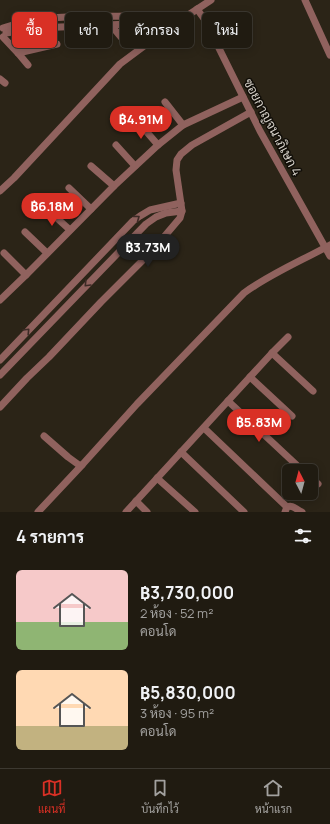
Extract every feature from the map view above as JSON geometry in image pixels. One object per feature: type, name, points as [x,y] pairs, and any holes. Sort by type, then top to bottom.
[{"type":"street","points":[[192,12],[211,0]]},
{"type":"street","points":[[305,0],[330,56]]},
{"type":"street","name":"ซอยกาญจนาภิเษก 4","points":[[197,9],[205,20],[251,112],[328,247],[330,256]]},
{"type":"street","points":[[3,33],[17,23],[34,20],[52,18],[120,16]]},
{"type":"street","points":[[3,33],[38,28],[65,26]]},
{"type":"street","points":[[112,26],[120,36]]},
{"type":"street","points":[[3,33],[28,65]]},
{"type":"street","points":[[18,53],[40,48]]},
{"type":"street","points":[[0,191],[14,178],[120,64],[141,48]]},
{"type":"street","points":[[2,295],[26,275],[114,186],[158,145],[183,125],[243,97]]},
{"type":"street","points":[[165,102],[183,125]]},
{"type":"street","points":[[2,402],[49,357],[152,250],[180,218],[181,207],[176,170],[177,160],[182,154],[192,145],[251,112]]},
{"type":"street","points":[[139,123],[158,145]]},
{"type":"street","points":[[116,145],[135,166]]},
{"type":"street","points":[[91,166],[114,186]]},
{"type":"street","points":[[69,188],[91,209]]},
{"type":"street","points":[[0,360],[133,221],[150,210],[181,207]]},
{"type":"street","points":[[0,375],[146,224],[156,217],[181,207]]},
{"type":"street","points":[[48,210],[70,230]]},
{"type":"street","points":[[25,232],[47,253]]},
{"type":"street","points":[[38,512],[137,404],[244,293],[272,275],[328,247]]},
{"type":"street","points":[[4,253],[26,275]]},
{"type":"street","points":[[126,512],[272,353],[288,338]]},
{"type":"street","points":[[272,353],[313,391]]},
{"type":"street","points":[[250,377],[292,416]]},
{"type":"street","points":[[228,402],[295,464]]},
{"type":"street","points":[[204,428],[286,510],[288,506],[293,506],[302,512]]},
{"type":"street","points":[[44,436],[68,457],[79,465],[82,465]]},
{"type":"street","points":[[181,452],[244,512]]},
{"type":"street","points":[[157,478],[195,512]]},
{"type":"street","points":[[136,502],[147,512]]}]
